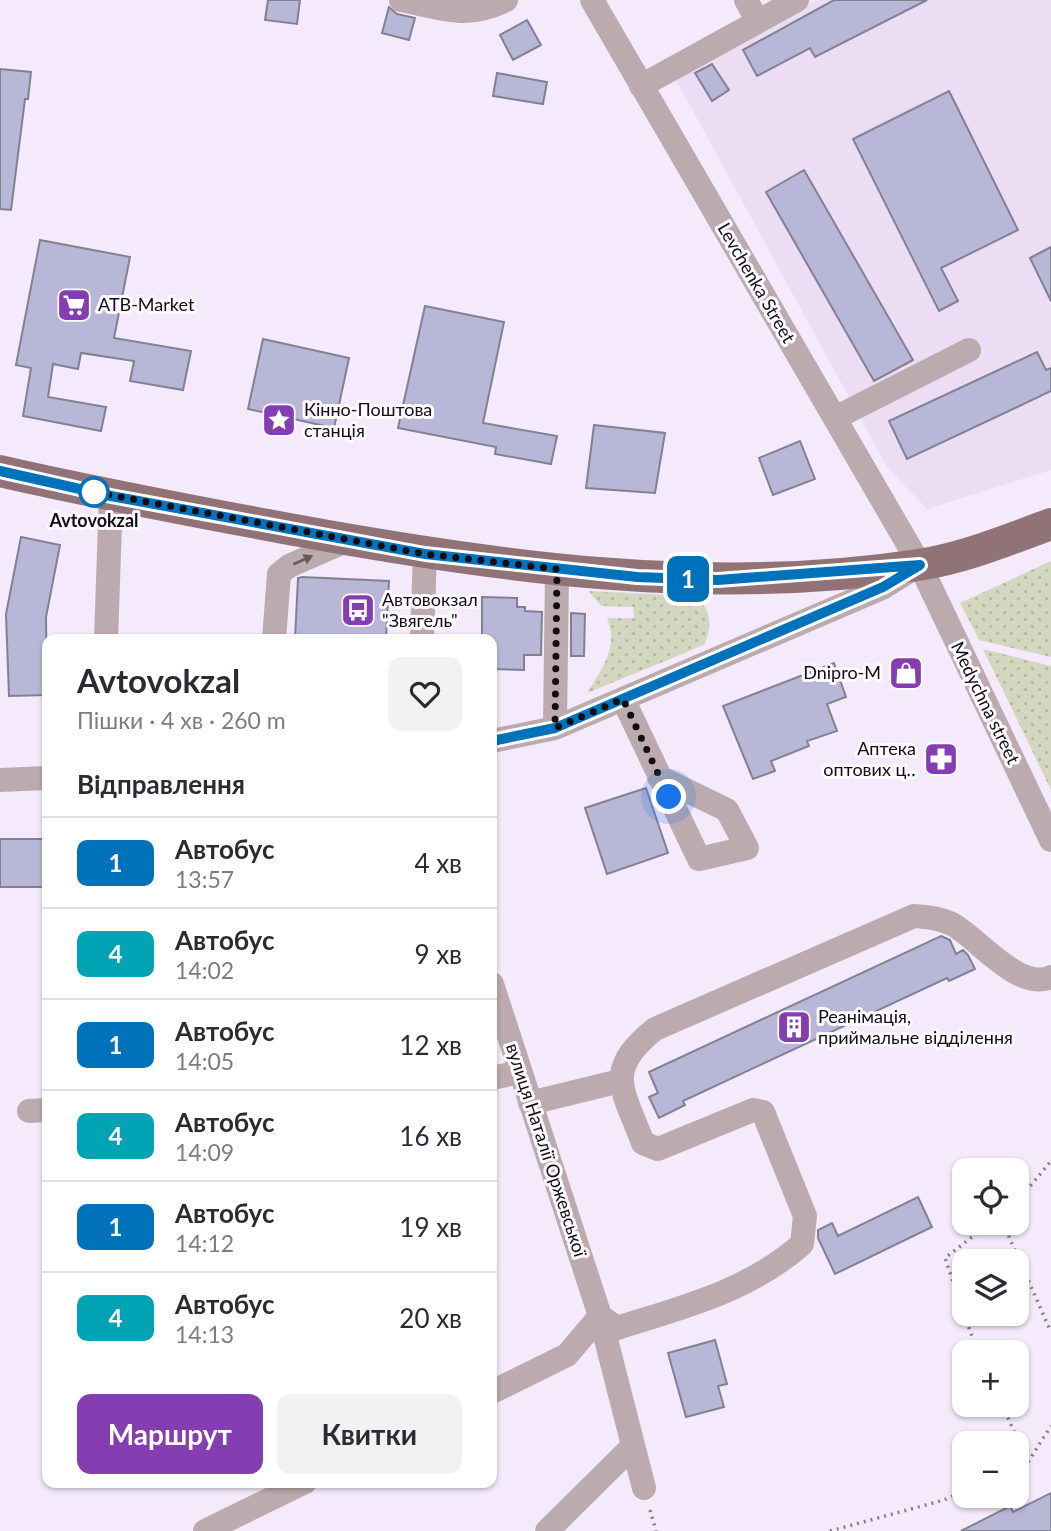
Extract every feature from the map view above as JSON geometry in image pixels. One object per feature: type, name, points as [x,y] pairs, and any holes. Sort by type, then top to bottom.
[{"type":"main road","points":[[0,471],[111,496],[425,554],[637,577],[718,580],[920,565],[967,555],[1051,524]]},
{"type":"street","points":[[401,0],[467,13],[484,11],[506,0]]},
{"type":"street","name":"Levchenka Street","points":[[592,0],[920,565]]},
{"type":"street","points":[[641,86],[751,10],[797,0]]},
{"type":"street","points":[[835,418],[969,350]]},
{"type":"street","points":[[106,634],[111,496]]},
{"type":"street","points":[[274,634],[279,574],[289,566],[348,540]]},
{"type":"street","points":[[422,634],[425,554]]},
{"type":"street","points":[[497,740],[555,728],[883,587],[920,565]]},
{"type":"street","name":"Medychna street","points":[[920,565],[1051,840]]},
{"type":"street","points":[[555,728],[557,569]]},
{"type":"street","points":[[623,699],[659,776]]},
{"type":"street","points":[[0,780],[42,778]]},
{"type":"street","points":[[497,1390],[567,1355],[600,1316],[617,1328],[722,1296],[782,1262],[802,1244],[805,1216],[763,1112],[753,1110],[658,1149],[643,1143],[620,1082],[620,1069],[638,1043],[654,1029],[914,916],[936,918],[954,926],[1026,978],[1051,977]]},
{"type":"street","name":"вулиця Наталії Оржевської","points":[[497,1000],[600,1316],[644,1488]]},
{"type":"street","points":[[497,1077],[520,1072]]},
{"type":"street","points":[[530,1103],[620,1082]]},
{"type":"street","points":[[547,1531],[632,1447]]},
{"type":"street","points":[[205,1531],[293,1488]]},
{"type":"path","points":[[1029,1188],[1051,1161]]},
{"type":"path","points":[[957,1249],[975,1235]]},
{"type":"path","points":[[1008,1235],[1051,1332]]},
{"type":"path","points":[[952,1253],[945,1258],[952,1279]]},
{"type":"path","points":[[1029,1460],[1051,1426]]},
{"type":"path","points":[[830,1531],[952,1496]]},
{"type":"shaded area","points":[[817,0],[1051,0],[1051,470],[927,509],[887,467],[675,78],[723,48]]},
{"type":"green space","points":[[1051,561],[1051,657],[979,640],[960,603]]},
{"type":"green space","points":[[588,591],[693,596],[704,606],[709,618],[709,631],[704,645],[587,693],[610,648],[607,618],[634,618],[633,607],[601,606]]},
{"type":"green space","points":[[983,649],[1051,666],[1051,790]]},
{"type":"building","points":[[268,0],[300,0],[297,24],[265,20]]},
{"type":"building","points":[[834,0],[927,0],[815,57],[810,48],[757,76],[743,50]]},
{"type":"building","points":[[389,7],[397,14],[415,18],[409,40],[382,33]]},
{"type":"building","points":[[527,20],[541,45],[513,60],[500,35]]},
{"type":"building","points":[[712,64],[729,90],[712,101],[695,73]]},
{"type":"building","points":[[0,69],[31,72],[11,210],[0,209]]},
{"type":"building","points":[[497,73],[547,82],[543,104],[493,96]]},
{"type":"building","points":[[949,91],[1018,230],[941,268],[958,301],[939,311],[853,139]]},
{"type":"building","points":[[804,170],[913,360],[874,381],[766,192]]},
{"type":"building","name":"ATB-Market","points":[[40,240],[130,257],[114,338],[191,351],[183,390],[130,381],[134,361],[81,353],[78,369],[53,364],[48,397],[106,407],[101,431],[23,416],[31,368],[16,365]]},
{"type":"building","points":[[1051,247],[1051,301],[1030,258]]},
{"type":"building","points":[[425,306],[504,322],[483,423],[557,436],[551,464],[495,454],[496,447],[398,428]]},
{"type":"building","points":[[263,339],[349,358],[334,428],[248,409]]},
{"type":"building","points":[[1037,352],[1046,370],[1051,368],[1051,391],[907,459],[889,421]]},
{"type":"building","points":[[594,425],[665,433],[655,493],[586,488]]},
{"type":"building","points":[[800,441],[815,479],[773,495],[759,458]]},
{"type":"building","points":[[21,537],[60,545],[46,617],[46,634],[42,634],[42,695],[9,696],[6,614]]},
{"type":"building","name":"Автовокзал \"Звягель\"","points":[[298,578],[389,581],[386,634],[295,634]]},
{"type":"building","points":[[482,597],[517,598],[517,607],[525,607],[525,611],[542,612],[541,655],[524,655],[524,670],[497,669],[497,634],[482,634]]},
{"type":"building","points":[[571,613],[585,614],[584,656],[571,656]]},
{"type":"building","points":[[834,663],[846,697],[827,704],[837,731],[807,741],[809,746],[771,761],[775,771],[753,779],[723,706]]},
{"type":"building","points":[[646,788],[668,853],[607,874],[585,808]]},
{"type":"building","points":[[0,839],[42,839],[42,887],[0,887]]},
{"type":"building","name":"Реанімація, приймальне відділення","points":[[941,936],[950,940],[956,954],[963,950],[975,969],[949,981],[947,978],[683,1101],[685,1105],[659,1118],[649,1097],[658,1093],[649,1072]]},
{"type":"building","points":[[918,1197],[932,1227],[835,1274],[818,1238],[818,1230],[832,1223],[838,1236]]},
{"type":"building","points":[[715,1340],[727,1384],[718,1386],[724,1407],[686,1417],[668,1353]]},
{"type":"building","points":[[1051,1493],[1051,1531],[961,1531],[1006,1508],[1011,1508],[1013,1512],[1029,1508],[1029,1504]]},
{"type":"bus line","name":"1","points":[[0,471],[111,496],[425,554],[637,577],[718,580],[920,565],[883,587],[555,728],[497,740]]},
{"type":"place","name":"ATB-Market","points":[[74,305]]},
{"type":"place","name":"Кінно-Поштова станція","points":[[279,420]]},
{"type":"place","name":"Avtovokzal","points":[[94,492]]},
{"type":"place","name":"Автовокзал \"Звягель\"","points":[[358,610]]},
{"type":"place","name":"Dnipro-M","points":[[906,673]]},
{"type":"place","name":"Аптека оптових ц‥","points":[[941,759]]},
{"type":"place","name":"Реанімація, приймальне відділення","points":[[794,1027]]},
{"type":"route","points":[[94,492],[89,491],[425,554],[557,569],[555,728],[623,699],[669,797]]}]
